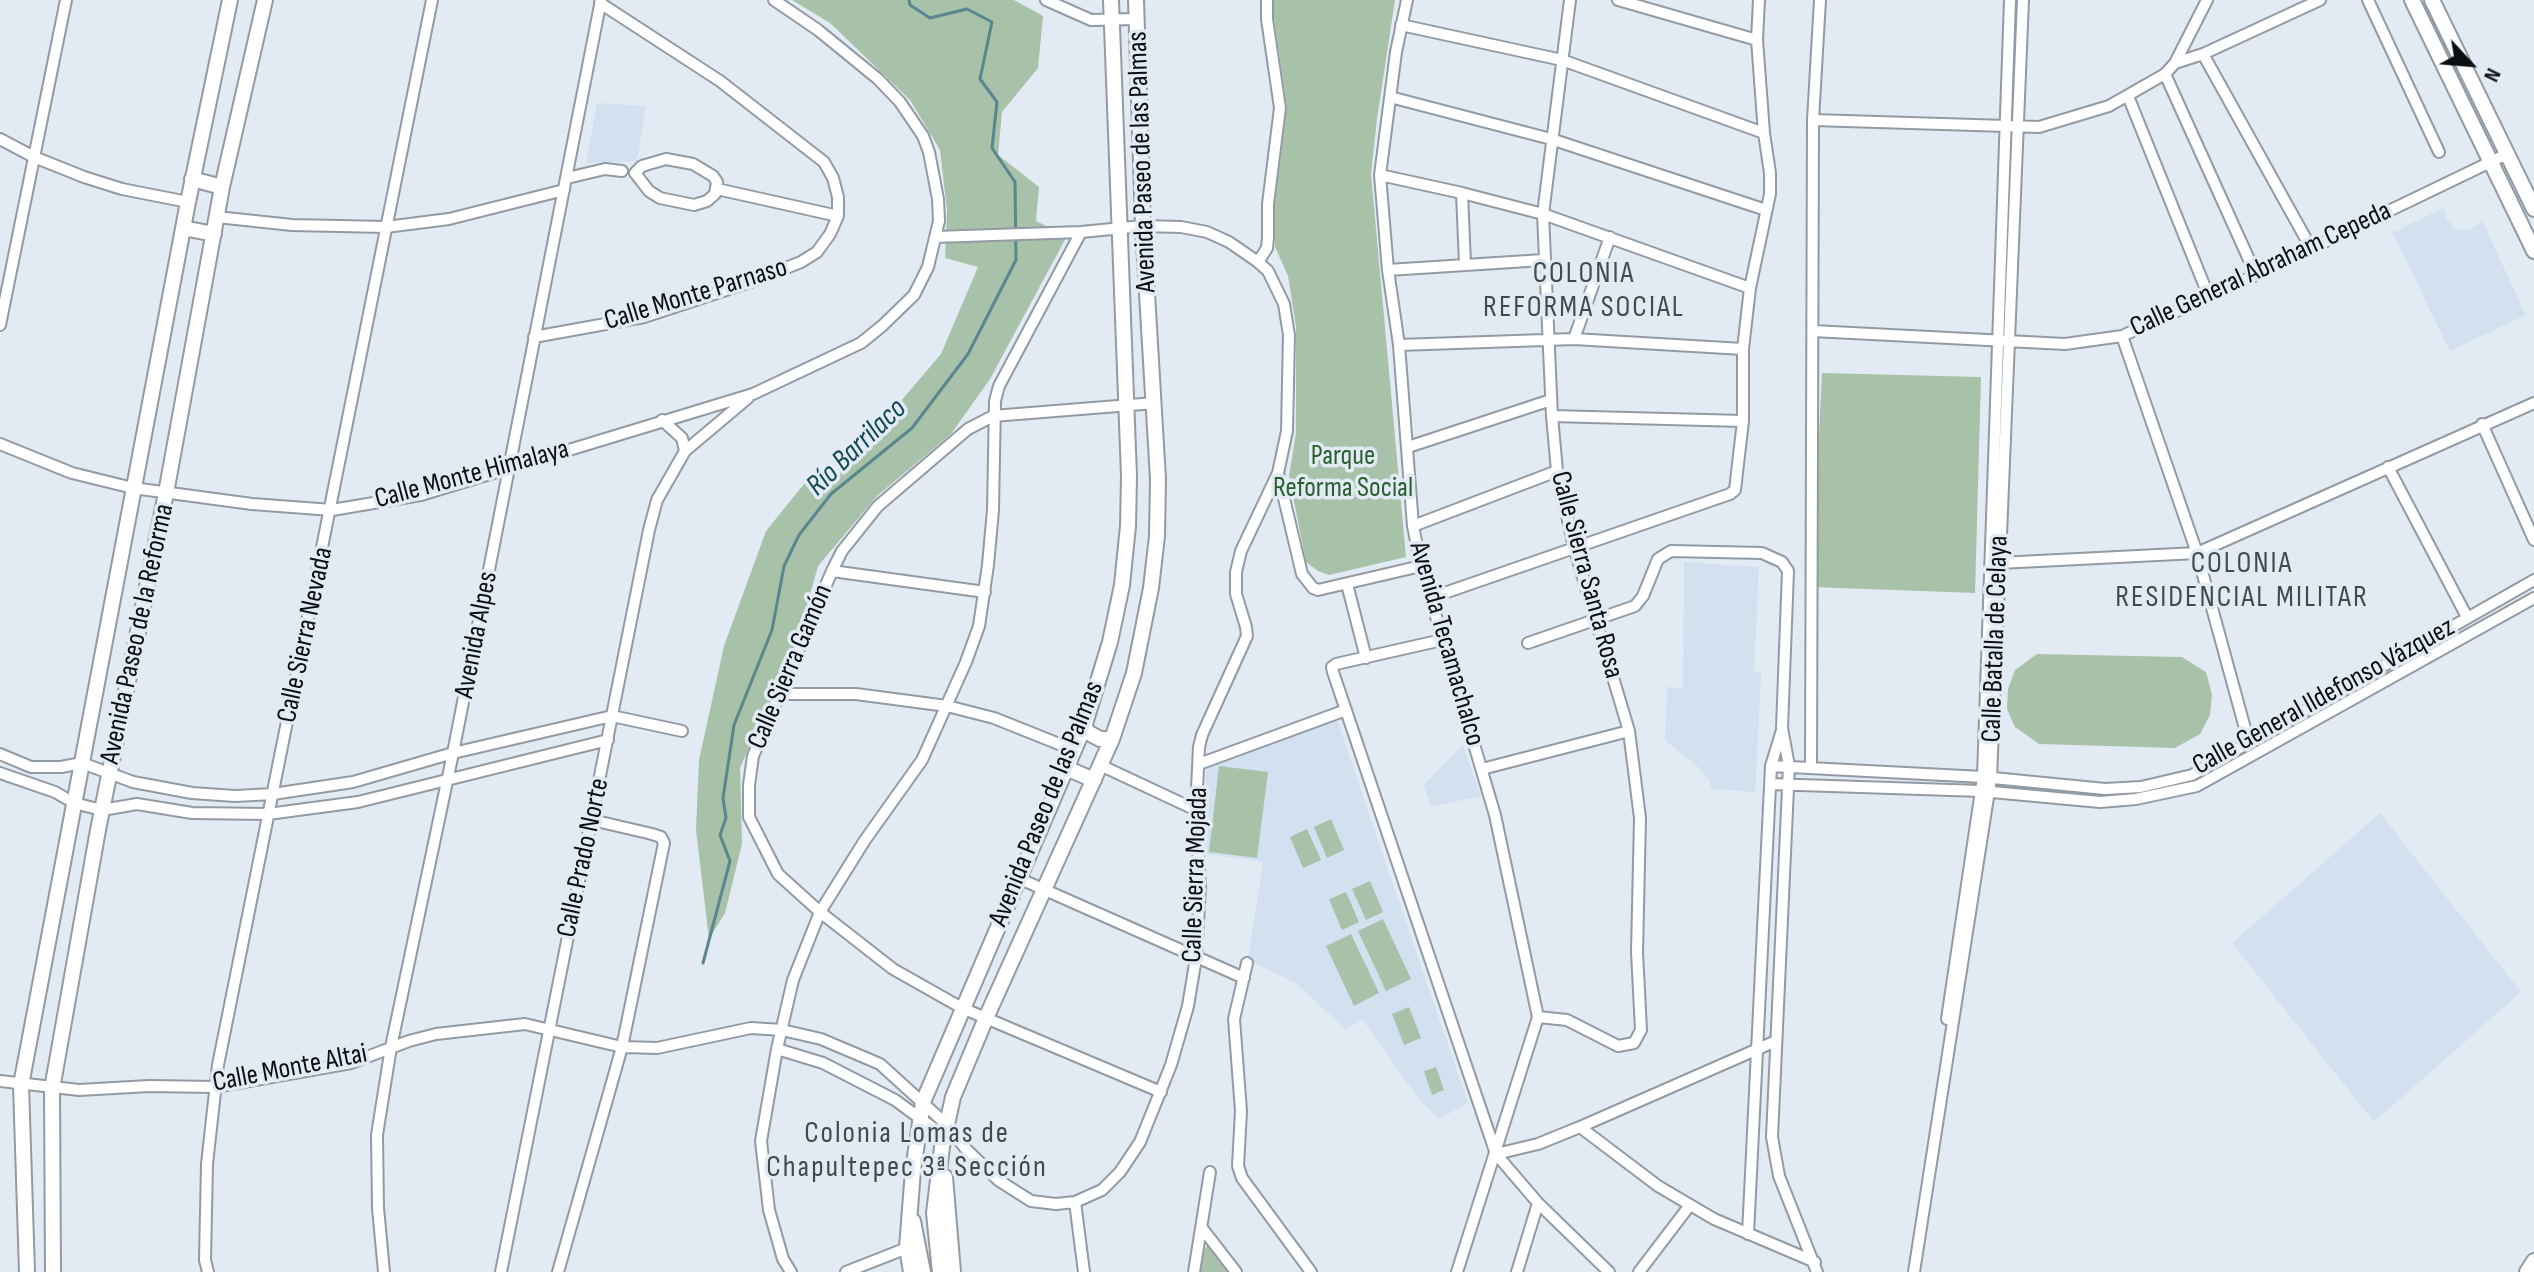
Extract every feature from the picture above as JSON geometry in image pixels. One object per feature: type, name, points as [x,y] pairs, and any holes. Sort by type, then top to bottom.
[{"type":"main road","name":"Avenida Paseo de la Reforma","points":[[27,1272],[21,1085],[192,179],[230,0]]},
{"type":"main road","name":"Avenida Paseo de la Reforma","points":[[53,1272],[52,1089],[102,810],[166,493],[222,187],[265,0]]},
{"type":"main road","name":"Avenida Paseo de las Palmas","points":[[911,1272],[907,1248],[923,1102],[1084,727],[1102,673],[1122,585],[1128,526],[1127,405],[1111,0]]},
{"type":"main road","name":"Avenida Paseo de las Palmas","points":[[940,1272],[934,1213],[944,1136],[953,1097],[1112,739],[1134,673],[1151,588],[1157,536],[1155,403],[1143,226],[1136,0]]},
{"type":"main road","points":[[2412,0],[2533,245]]},
{"type":"main road","points":[[2432,0],[2534,209]]},
{"type":"main road","points":[[192,179],[222,187]]},
{"type":"main road","points":[[183,228],[214,234]]},
{"type":"main road","points":[[1084,727],[1100,739],[1112,739]]},
{"type":"main road","points":[[1066,768],[1094,780]]},
{"type":"main road","name":"Avenida Paseo de las Palmas","points":[[944,1136],[953,1272]]},
{"type":"main road","name":"Avenida Paseo de las Palmas","points":[[911,1213],[923,1272]]},
{"type":"main road","points":[[2527,1272],[2534,1261]]},
{"type":"street","points":[[0,325],[66,0]]},
{"type":"street","name":"Calle Sierra Nevada","points":[[208,1272],[205,1260],[207,1164],[215,1087],[432,0]]},
{"type":"street","name":"Calle Prado Norte","points":[[662,420],[753,394],[861,343],[914,295],[928,267],[939,221],[938,199],[923,136],[900,102],[878,79],[818,30],[774,0]]},
{"type":"street","points":[[1046,0],[1091,20],[1137,19]]},
{"type":"street","points":[[935,237],[1081,232],[1143,226],[1181,227],[1207,232],[1229,242],[1258,262],[1267,248],[1268,204],[1280,108],[1267,0]]},
{"type":"street","name":"Avenida Tecamachalco","points":[[1407,0],[1380,175],[1388,270],[1399,345],[1413,526],[1430,598],[1495,815],[1538,1017],[1457,1272]]},
{"type":"street","name":"Calle Sierra Santa Rosa","points":[[1538,1017],[1567,1020],[1618,1046],[1627,1046],[1639,1037],[1640,818],[1629,731],[1574,547],[1557,471],[1552,416],[1543,214],[1570,0]]},
{"type":"street","points":[[1618,0],[1757,40]]},
{"type":"street","points":[[1430,598],[1730,494],[1737,484],[1743,421],[1743,349],[1770,173],[1757,40],[1759,0]]},
{"type":"street","points":[[1811,767],[1813,120],[1820,0]]},
{"type":"street","name":"Calle Batalla de Celaya","points":[[2010,0],[2012,126]]},
{"type":"street","name":"Calle Batalla de Celaya","points":[[1987,778],[2012,126],[2023,0]]},
{"type":"street","points":[[1813,120],[2039,127],[2109,106],[2165,74],[2175,63],[2207,0]]},
{"type":"street","points":[[2175,63],[2203,54],[2320,0]]},
{"type":"street","points":[[2368,0],[2439,152]]},
{"type":"street","points":[[601,2],[720,81],[824,162],[833,178],[838,197],[838,216],[717,189]]},
{"type":"street","name":"Avenida Alpes","points":[[384,1272],[378,1208],[377,1135],[391,1047],[453,753],[601,2]]},
{"type":"street","points":[[1401,25],[1562,60],[1764,133]]},
{"type":"street","points":[[2203,54],[2311,248]]},
{"type":"street","points":[[2165,74],[2256,275]]},
{"type":"street","points":[[2128,96],[2209,297]]},
{"type":"street","points":[[1390,97],[1551,139],[1766,210]]},
{"type":"street","points":[[0,139],[34,157],[122,189],[188,202]]},
{"type":"street","name":"Calle General Abraham Cepeda","points":[[1813,331],[2065,344],[2122,336],[2507,154]]},
{"type":"street","points":[[678,160],[693,164],[713,176],[717,189],[707,201],[694,205],[679,203],[660,198],[649,191],[635,173],[651,162],[678,160]]},
{"type":"street","points":[[567,178],[605,169],[622,171]]},
{"type":"street","points":[[1380,175],[1543,214],[1750,288]]},
{"type":"street","points":[[217,217],[292,225],[386,227],[449,219],[564,190]]},
{"type":"street","points":[[1462,193],[1465,264]]},
{"type":"street","name":"Calle Monte Parnaso","points":[[534,337],[644,317],[767,276],[817,252],[838,216]]},
{"type":"street","points":[[791,1272],[783,1259],[769,1210],[761,1141],[793,980],[820,912],[865,840],[922,760],[979,626],[993,510],[993,416],[999,386],[1081,232]]},
{"type":"street","points":[[1574,339],[1610,237]]},
{"type":"street","points":[[1388,270],[1543,260]]},
{"type":"street","name":"Calle Sierra Mojada","points":[[1075,1202],[1102,1190],[1120,1172],[1140,1142],[1161,1092],[1188,1006],[1196,958],[1200,887],[1196,810],[1202,735],[1247,636],[1236,594],[1236,572],[1241,551],[1278,473],[1287,431],[1289,335],[1284,304],[1268,271],[1258,262]]},
{"type":"street","points":[[2122,336],[2197,553],[2249,743]]},
{"type":"street","points":[[1399,345],[1574,339],[1743,349]]},
{"type":"street","name":"Calle Batalla de Celaya","points":[[1912,1272],[1987,778],[1999,563],[2004,342]]},
{"type":"street","name":"Calle Prado Norte","points":[[501,1272],[657,500],[685,451],[753,394]]},
{"type":"street","points":[[1408,447],[1551,400]]},
{"type":"street","points":[[993,416],[1155,403]]},
{"type":"street","points":[[1999,563],[2197,553],[2534,403]]},
{"type":"street","name":"Calle Sierra Gamón","points":[[993,416],[968,429],[878,506],[842,551],[753,756],[749,817],[778,874],[820,912],[893,969],[962,1008],[1161,1092]]},
{"type":"street","points":[[1552,416],[1743,421]]},
{"type":"street","points":[[662,420],[682,438],[685,451]]},
{"type":"street","name":"Calle Monte Himalaya","points":[[0,444],[72,473],[133,488],[252,504],[332,510],[421,495],[662,420]]},
{"type":"street","points":[[2482,424],[2534,540]]},
{"type":"street","points":[[2388,467],[2467,617]]},
{"type":"street","points":[[1413,526],[1557,471]]},
{"type":"street","points":[[1278,473],[1302,574],[1308,585],[1318,590],[1421,566]]},
{"type":"street","points":[[1528,643],[1635,606],[1643,596],[1658,559],[1671,551],[1762,553],[1782,562],[1788,571],[1782,728],[1789,766],[1772,1137],[1775,1165],[1816,1267]]},
{"type":"street","points":[[832,571],[985,592]]},
{"type":"street","name":"Calle General Ildefonso Vázquez","points":[[1771,766],[1987,778],[2105,789],[2141,787],[2192,775],[2534,580]]},
{"type":"street","points":[[1347,584],[1366,658]]},
{"type":"street","name":"Calle General Ildefonso Vázquez","points":[[1770,784],[1985,792],[2100,802],[2136,799],[2197,786],[2534,598]]},
{"type":"street","points":[[1442,640],[1332,667],[1496,1154],[1538,1203],[1609,1272]]},
{"type":"street","points":[[780,694],[856,694],[947,706],[994,718],[1074,750]]},
{"type":"street","points":[[1199,764],[1346,710]]},
{"type":"street","points":[[0,754],[31,767],[82,763],[133,782],[192,793],[235,796],[273,794],[353,782],[453,753],[612,716],[682,731]]},
{"type":"street","points":[[1748,1234],[1771,766],[1782,728]]},
{"type":"street","points":[[1482,769],[1629,731]]},
{"type":"street","points":[[0,773],[55,792],[74,803],[102,810],[137,804],[192,813],[268,814],[358,802],[608,740]]},
{"type":"street","points":[[1100,765],[1196,810]]},
{"type":"street","points":[[558,1272],[622,1047],[664,843],[661,837],[652,834],[592,820]]},
{"type":"street","points":[[1018,878],[1244,978]]},
{"type":"street","points":[[1247,963],[1234,1019],[1241,1111],[1240,1173],[1311,1272]]},
{"type":"street","name":"Calle Monte Altai","points":[[0,1081],[52,1089],[215,1087],[351,1063],[436,1034],[525,1024],[622,1047]]},
{"type":"street","points":[[622,1047],[657,1048],[751,1028],[782,1030],[821,1039],[880,1064],[923,1102],[944,1136]]},
{"type":"street","points":[[1496,1154],[1538,1144],[1776,1041]]},
{"type":"street","points":[[777,1049],[823,1063],[895,1100],[919,1120],[965,1148],[1013,1192],[1031,1201],[1056,1204],[1075,1202],[1084,1272]]},
{"type":"street","points":[[1757,1095],[1774,1096]]},
{"type":"street","points":[[1580,1127],[1658,1186],[1690,1205],[1816,1267]]},
{"type":"street","points":[[1194,1272],[1210,1172]]},
{"type":"street","points":[[1517,1272],[1538,1203]]},
{"type":"street","points":[[1639,1272],[1690,1205]]},
{"type":"street","points":[[1202,1228],[1236,1272]]},
{"type":"street","points":[[846,1272],[907,1248]]},
{"type":"shaded area","points":[[597,103],[646,106],[637,161],[586,163]]},
{"type":"shaded area","points":[[2444,208],[2446,219],[2456,229],[2469,230],[2482,221],[2526,315],[2450,351],[2389,226],[2394,232]]},
{"type":"shaded area","points":[[1684,562],[1759,567],[1754,671],[1761,672],[1761,678],[1755,792],[1711,789],[1710,781],[1695,764],[1665,740],[1667,687],[1683,688]]},
{"type":"shaded area","points":[[1337,720],[1468,1103],[1439,1119],[1420,1101],[1363,1020],[1345,1029],[1296,983],[1248,960],[1263,862],[1206,854],[1206,769]]},
{"type":"shaded area","points":[[1463,745],[1481,796],[1431,807],[1424,785]]},
{"type":"shaded area","points":[[2380,813],[2521,992],[2374,1122],[2232,943]]},
{"type":"green space","points":[[792,0],[1014,0],[1043,16],[1038,68],[1002,112],[998,155],[1039,187],[1036,221],[1067,236],[990,379],[951,434],[877,496],[818,566],[801,627],[740,768],[742,844],[725,913],[709,939],[696,830],[699,760],[724,646],[766,531],[804,484],[827,488],[941,354],[978,267],[945,258],[947,210],[940,150],[910,100],[830,23]]},
{"type":"green space","name":"Parque Reforma Social","points":[[1274,0],[1395,0],[1371,174],[1406,557],[1329,575],[1306,562],[1289,476],[1296,433],[1296,326],[1288,276],[1275,247],[1275,203],[1287,107]]},
{"type":"green space","points":[[1822,373],[1981,377],[1975,593],[1812,587]]},
{"type":"green space","points":[[2037,654],[2182,657],[2206,672],[2212,695],[2210,715],[2200,734],[2175,748],[2039,744],[2015,727],[2007,709],[2008,689],[2015,670]]},
{"type":"green space","points":[[1219,766],[1268,772],[1257,858],[1209,852]]},
{"type":"green space","points":[[1331,819],[1344,850],[1327,858],[1314,827]]},
{"type":"green space","points":[[1307,829],[1321,860],[1303,868],[1290,837]]},
{"type":"green space","points":[[1370,881],[1383,912],[1366,920],[1352,889]]},
{"type":"green space","points":[[1346,892],[1359,922],[1342,930],[1329,899]]},
{"type":"green space","points":[[1383,919],[1411,979],[1386,991],[1358,931]]},
{"type":"green space","points":[[1351,934],[1379,993],[1354,1006],[1326,946]]},
{"type":"green space","points":[[1409,1007],[1421,1038],[1404,1045],[1392,1014]]},
{"type":"green space","points":[[1436,1067],[1444,1090],[1432,1095],[1424,1071]]},
{"type":"green space","points":[[1208,1245],[1229,1272],[1200,1272],[1203,1251]]},
{"type":"waterway","name":"Río Barrilaco","points":[[703,963],[730,861],[720,835],[726,818],[723,798],[734,725],[772,630],[784,566],[799,535],[831,494],[912,428],[968,354],[1016,260],[1015,182],[992,148],[997,102],[980,79],[992,22],[967,9],[930,18],[910,5],[909,0]]},
{"type":"district","name":"COLONIA REFORMA SOCIAL","points":[[1584,291]]},
{"type":"district","name":"COLONIA RESIDENCIAL MILITAR","points":[[2242,581]]},
{"type":"district","name":"Colonia Lomas de Chapultepec 3ª Sección","points":[[907,1151]]}]
